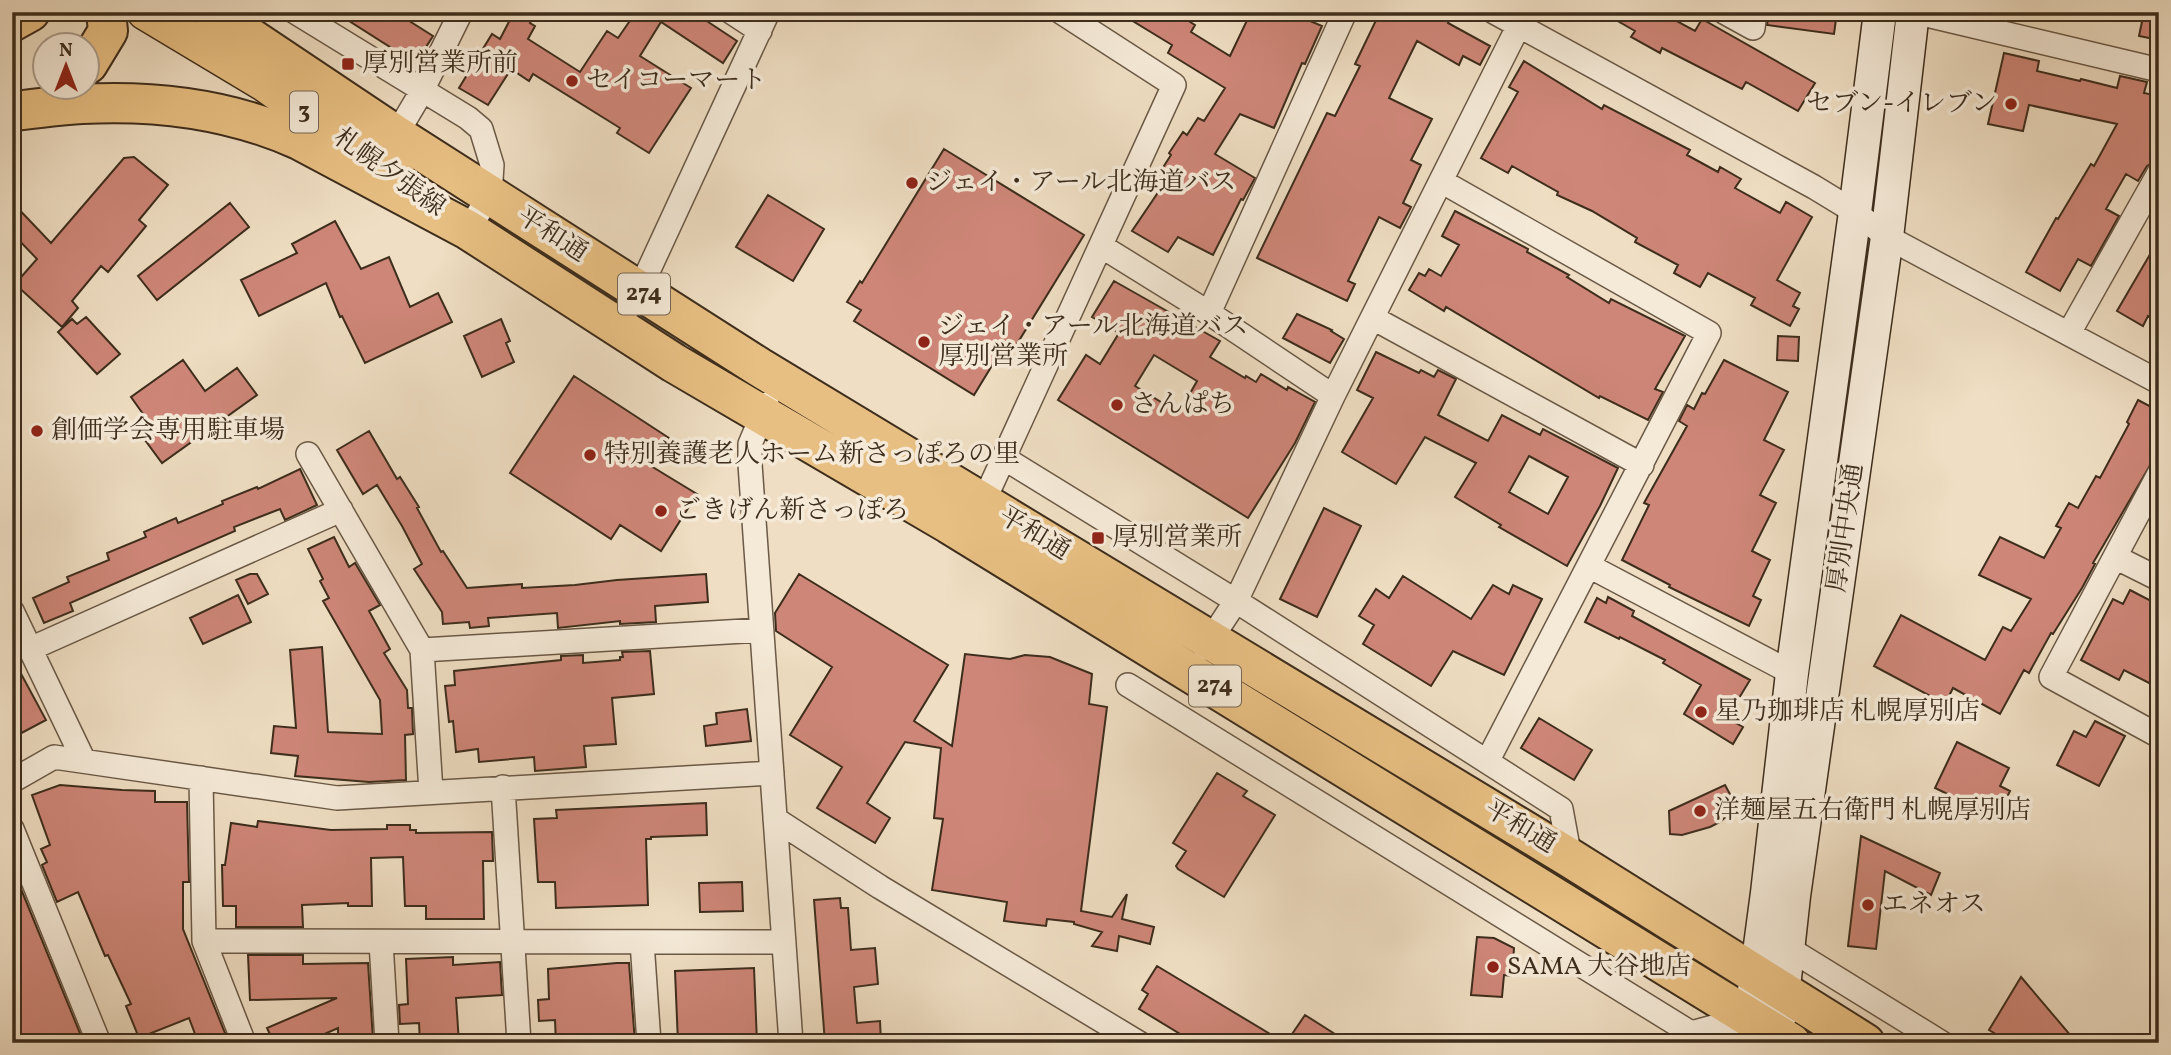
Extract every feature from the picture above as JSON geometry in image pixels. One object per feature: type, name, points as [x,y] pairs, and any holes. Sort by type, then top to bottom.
[{"type":"highway","points":[[12,22],[30,12]]},
{"type":"highway","points":[[102,41],[108,31],[106,12]]},
{"type":"highway","name":"平和通","points":[[212,12],[396,135],[780,380],[1212,639],[1570,858],[1865,1043]]},
{"type":"highway","points":[[12,103],[32,96]]},
{"type":"highway","name":"274","points":[[12,111],[82,104],[145,104],[238,117],[299,140],[462,226]]},
{"type":"highway","name":"平和通","points":[[462,226],[674,363],[937,516],[1190,671],[1769,1036]]},
{"type":"main road","name":"札幌夕張線","points":[[145,12],[276,92],[462,226]]},
{"type":"main road","name":"厚別中央通","points":[[1769,1036],[1767,893],[1791,673],[1856,212],[1880,12]]},
{"type":"main road","name":"厚別中央通","points":[[1770,982],[1788,948],[1791,911],[1887,237],[1913,12]]},
{"type":"street","points":[[295,12],[468,118],[481,129],[492,165],[490,195],[462,226]]},
{"type":"street","points":[[396,135],[422,91],[461,12]]},
{"type":"street","points":[[617,324],[639,291],[764,21],[731,12]]},
{"type":"street","points":[[983,503],[1174,85],[1061,12]]},
{"type":"street","points":[[1209,313],[1345,12]]},
{"type":"street","points":[[1494,12],[1521,19],[1856,212],[1887,237],[2159,382]]},
{"type":"street","points":[[1724,12],[1753,28],[1755,12]]},
{"type":"street","points":[[1913,12],[2159,70]]},
{"type":"street","points":[[1190,671],[1236,601],[1333,396],[1521,19]]},
{"type":"street","points":[[2069,333],[2159,173]]},
{"type":"street","points":[[1441,181],[1709,333],[1488,760]]},
{"type":"street","points":[[1101,246],[1209,313],[1333,396]]},
{"type":"street","points":[[1373,318],[1642,465]]},
{"type":"street","points":[[780,380],[761,413],[750,444],[750,464],[791,1043]]},
{"type":"street","points":[[308,454],[422,650],[431,792]]},
{"type":"street","points":[[1004,458],[1236,601],[1561,809],[1570,858]]},
{"type":"street","points":[[2159,474],[2051,677],[2159,736]]},
{"type":"street","points":[[30,649],[341,510]]},
{"type":"street","points":[[2115,557],[2159,579]]},
{"type":"street","points":[[1589,566],[1791,673]]},
{"type":"street","points":[[12,611],[84,761]]},
{"type":"street","points":[[422,650],[761,630]]},
{"type":"street","points":[[1128,685],[1691,1033],[1769,1036]]},
{"type":"street","points":[[12,781],[54,757],[338,798],[772,773]]},
{"type":"street","points":[[201,778],[204,941],[244,1043]]},
{"type":"street","points":[[503,787],[519,1043]]},
{"type":"street","points":[[775,819],[1111,1035],[1139,1043]]},
{"type":"street","points":[[12,829],[99,1043]]},
{"type":"street","points":[[204,941],[783,942]]},
{"type":"street","points":[[381,942],[387,1043]]},
{"type":"street","points":[[642,942],[649,1043]]},
{"type":"street","points":[[1788,948],[1942,1043]]},
{"type":"building","points":[[335,12],[395,12],[433,36],[419,58],[412,54],[409,59]]},
{"type":"building","points":[[514,12],[535,12],[530,23],[535,26],[528,39],[580,72],[607,31],[618,38],[636,12],[693,12],[737,41],[723,63],[661,22],[640,56],[691,88],[649,153],[617,133],[620,128],[533,74],[529,81],[511,69],[488,105],[459,88],[492,34],[500,39]]},
{"type":"building","points":[[1118,12],[1174,12],[1195,25],[1191,32],[1230,56],[1251,12],[1289,12],[1322,26],[1305,64],[1302,63],[1274,128],[1240,114],[1215,154],[1255,178],[1243,200],[1241,199],[1213,255],[1178,237],[1168,252],[1132,231],[1161,188],[1153,183],[1171,155],[1169,153],[1183,132],[1187,135],[1198,118],[1204,121],[1225,88],[1168,53],[1172,45]]},
{"type":"building","points":[[1380,12],[1453,12],[1448,23],[1490,46],[1480,65],[1463,56],[1459,65],[1417,41],[1389,98],[1432,119],[1411,160],[1421,165],[1403,203],[1411,207],[1400,228],[1379,217],[1348,281],[1355,284],[1347,301],[1257,258],[1327,113],[1335,116],[1360,66],[1355,64]]},
{"type":"building","points":[[1602,12],[1660,12],[1695,31],[1702,19],[1815,83],[1798,111],[1746,82],[1742,89],[1662,48],[1660,53],[1631,37],[1635,31]]},
{"type":"building","points":[[1769,12],[1837,12],[1834,34],[1767,25]]},
{"type":"building","points":[[2144,12],[2159,12],[2159,40],[2139,36]]},
{"type":"building","points":[[2004,53],[2039,61],[2037,71],[2080,81],[2081,79],[2117,88],[2120,76],[2147,82],[2144,93],[2159,96],[2159,159],[2147,166],[2138,181],[2126,174],[2106,209],[2119,216],[2091,266],[2078,259],[2060,291],[2026,272],[2056,218],[2058,219],[2091,164],[2094,166],[2117,124],[2029,105],[2023,131],[1988,124]]},
{"type":"building","points":[[1524,61],[1602,109],[1604,105],[1690,150],[1687,155],[1718,172],[1720,167],[1741,179],[1735,188],[1780,213],[1786,202],[1812,217],[1777,280],[1800,293],[1793,306],[1799,309],[1790,326],[1751,305],[1755,298],[1708,273],[1700,287],[1674,273],[1678,265],[1635,242],[1637,238],[1592,211],[1557,195],[1558,192],[1512,166],[1508,173],[1481,158],[1518,92],[1509,87]]},
{"type":"building","points":[[944,149],[1084,235],[1004,365],[996,359],[974,395],[854,321],[861,310],[847,302],[860,281],[862,283]]},
{"type":"building","points":[[134,157],[168,185],[139,220],[146,226],[108,272],[101,266],[72,301],[78,308],[62,327],[15,284],[37,259],[12,233],[12,202],[51,243],[124,158]]},
{"type":"building","points":[[768,195],[824,229],[793,281],[736,247]]},
{"type":"building","points":[[230,203],[249,227],[157,300],[138,276]]},
{"type":"building","points":[[1455,211],[1528,249],[1527,252],[1569,275],[1567,277],[1609,303],[1611,299],[1685,336],[1655,389],[1663,392],[1648,420],[1600,396],[1599,398],[1446,307],[1444,311],[1409,290],[1419,273],[1425,276],[1429,269],[1441,276],[1459,245],[1442,236]]},
{"type":"building","points":[[335,221],[361,269],[389,257],[410,307],[438,293],[452,322],[365,363],[342,316],[340,317],[326,283],[259,316],[241,280],[297,253],[292,244]]},
{"type":"building","points":[[2159,239],[2159,308],[2153,319],[2148,316],[2143,326],[2117,311]]},
{"type":"building","points":[[1114,281],[1220,341],[1210,357],[1245,378],[1246,376],[1256,382],[1261,374],[1287,390],[1288,387],[1315,402],[1295,443],[1248,518],[1058,400],[1086,355],[1100,364],[1119,333],[1092,317]],"holes":[[[1154,355],[1197,381],[1179,413],[1135,386]]]},
{"type":"building","points":[[1297,314],[1332,330],[1344,339],[1330,363],[1283,338]]},
{"type":"building","points":[[86,317],[120,354],[97,374],[58,332],[72,319],[77,324]]},
{"type":"building","points":[[501,319],[510,341],[506,343],[514,362],[482,377],[464,336]]},
{"type":"building","points":[[1778,336],[1799,337],[1798,361],[1777,360]]},
{"type":"building","points":[[1376,352],[1419,373],[1421,370],[1434,377],[1438,370],[1456,379],[1438,415],[1488,441],[1502,415],[1540,435],[1543,429],[1618,468],[1567,566],[1499,527],[1501,525],[1455,497],[1476,463],[1425,437],[1396,484],[1342,452],[1373,398],[1357,390]],"holes":[[[1529,456],[1568,477],[1548,514],[1509,492]]]},
{"type":"building","points":[[183,360],[205,391],[237,368],[257,395],[162,463],[142,436],[153,428],[131,397]]},
{"type":"building","points":[[1724,360],[1788,392],[1764,440],[1784,450],[1760,495],[1776,503],[1752,551],[1770,560],[1753,596],[1761,600],[1749,626],[1669,587],[1670,585],[1622,560],[1649,505],[1644,503],[1687,426],[1679,421],[1687,405],[1694,409]]},
{"type":"building","name":"特別養護老人ホーム新さっぽろの里","points":[[574,376],[669,438],[651,466],[697,494],[661,551],[620,525],[611,539],[510,473]]},
{"type":"building","points":[[2138,400],[2159,411],[2159,450],[2093,563],[2095,564],[2082,588],[2053,634],[2051,633],[2029,673],[2024,670],[2000,714],[1953,688],[1945,704],[1874,666],[1901,615],[1985,660],[2003,627],[2011,631],[2031,599],[1979,575],[2000,537],[2044,558],[2061,528],[2056,526],[2069,503],[2078,508],[2096,476],[2100,478],[2129,424],[2127,422]]},
{"type":"building","points":[[369,431],[397,479],[400,477],[419,507],[417,508],[441,552],[443,551],[467,588],[522,584],[522,588],[575,585],[706,574],[708,602],[655,606],[656,622],[620,624],[620,621],[558,628],[557,613],[488,618],[489,626],[470,628],[469,622],[443,624],[442,612],[414,569],[422,564],[402,526],[377,485],[363,494],[337,450]]},
{"type":"building","points":[[300,469],[317,505],[285,520],[280,509],[234,527],[235,531],[70,603],[73,611],[44,623],[33,598],[69,582],[67,577],[109,560],[107,553],[146,537],[144,532],[176,518],[178,523],[223,504],[222,501],[257,487],[258,489]]},
{"type":"building","points":[[1324,508],[1361,526],[1317,617],[1280,599]]},
{"type":"building","points":[[334,537],[349,567],[355,563],[380,605],[369,611],[390,649],[384,653],[407,690],[408,708],[412,708],[413,734],[405,735],[406,780],[369,782],[295,776],[298,756],[271,753],[274,726],[296,728],[290,650],[322,647],[328,732],[382,734],[380,700],[323,601],[329,598],[308,549]]},
{"type":"building","points":[[257,574],[268,594],[248,604],[236,580]]},
{"type":"building","points":[[799,574],[948,665],[914,721],[952,746],[965,654],[1010,659],[1025,655],[1050,657],[1092,674],[1089,704],[1107,707],[1081,911],[1112,917],[1127,894],[1122,919],[1154,927],[1150,944],[1119,936],[1117,951],[1092,946],[1102,932],[1074,922],[1047,919],[1046,926],[1004,921],[1007,902],[932,890],[943,819],[934,818],[941,748],[905,742],[867,803],[890,818],[875,843],[817,808],[842,767],[790,735],[832,667],[776,631],[775,613]]},
{"type":"building","points":[[1403,576],[1471,619],[1493,585],[1509,594],[1513,585],[1542,599],[1504,675],[1453,651],[1431,686],[1363,644],[1374,625],[1359,616],[1376,589],[1389,598]]},
{"type":"building","points":[[2130,590],[2159,605],[2159,688],[2124,670],[2119,680],[2081,660],[2113,599],[2123,604]]},
{"type":"building","points":[[238,595],[251,622],[203,644],[190,618]]},
{"type":"building","points":[[1608,597],[1634,611],[1632,616],[1750,680],[1727,718],[1743,727],[1733,744],[1684,714],[1701,685],[1663,663],[1665,660],[1585,622],[1597,598],[1606,603]]},
{"type":"building","points":[[650,651],[654,694],[612,698],[616,744],[584,746],[586,767],[535,771],[534,757],[479,762],[478,749],[456,752],[453,721],[449,722],[445,686],[455,685],[454,671],[561,660],[561,656],[583,655],[583,663],[620,660],[620,657],[623,657],[622,652]]},
{"type":"building","points":[[12,657],[46,720],[12,738]]},
{"type":"building","points":[[747,709],[751,741],[706,746],[704,726],[717,724],[716,713]]},
{"type":"building","points":[[1539,718],[1592,750],[1574,780],[1521,748]]},
{"type":"building","points":[[2095,721],[2125,736],[2099,786],[2057,765],[2074,731],[2086,737]]},
{"type":"building","points":[[1957,742],[2009,768],[2000,786],[2010,791],[1997,818],[1935,788]]},
{"type":"building","points":[[1217,773],[1247,791],[1243,796],[1275,815],[1224,897],[1178,869],[1176,866],[1186,851],[1173,843]]},
{"type":"building","points":[[60,785],[155,791],[155,802],[187,802],[189,882],[183,882],[183,929],[229,1043],[177,1043],[195,1034],[189,1018],[139,1038],[126,1006],[131,1004],[108,955],[105,956],[78,892],[57,902],[42,865],[47,862],[41,849],[50,845],[32,795]]},
{"type":"building","name":"洋麺屋五右衛門 札幌厚別店","points":[[1725,785],[1737,807],[1710,827],[1682,835],[1670,834],[1669,811]]},
{"type":"building","points":[[706,803],[707,835],[646,839],[648,905],[556,908],[555,882],[538,882],[534,819],[557,818],[556,810]]},
{"type":"building","points":[[258,821],[331,830],[387,829],[387,825],[410,825],[410,830],[416,830],[416,833],[492,832],[493,861],[483,861],[484,919],[426,919],[426,906],[405,906],[403,857],[371,858],[372,906],[348,906],[348,903],[302,905],[303,927],[236,927],[236,906],[223,906],[222,865],[225,865],[231,823],[257,827]]},
{"type":"building","points":[[1861,836],[1940,873],[1931,895],[1885,871],[1876,949],[1848,946]]},
{"type":"building","points":[[12,867],[84,1043],[12,1043]]},
{"type":"building","points":[[742,882],[743,911],[700,912],[699,883]]},
{"type":"building","points":[[840,898],[841,908],[848,908],[851,950],[875,948],[878,984],[854,987],[857,1023],[880,1021],[881,1043],[825,1043],[814,900]]},
{"type":"building","name":"SAMA 大谷地店","points":[[1477,937],[1494,938],[1514,948],[1512,976],[1504,975],[1502,997],[1471,995]]},
{"type":"building","points":[[248,955],[303,955],[303,964],[368,963],[373,1040],[338,1040],[338,1028],[304,1043],[274,1043],[267,1028],[337,998],[250,1000]]},
{"type":"building","points":[[453,957],[453,965],[500,962],[502,995],[456,998],[459,1043],[420,1043],[419,1023],[400,1024],[399,1005],[408,1004],[406,959]]},
{"type":"building","points":[[629,963],[635,1043],[556,1043],[555,1020],[539,1021],[538,1000],[549,999],[548,969]]},
{"type":"building","points":[[1157,966],[1285,1043],[1195,1043],[1139,1009],[1148,994],[1142,990]]},
{"type":"building","points":[[754,968],[757,1043],[678,1043],[675,971]]},
{"type":"building","points":[[2021,977],[2077,1043],[2011,1043],[1989,1030]]},
{"type":"building","points":[[1305,1015],[1349,1043],[1286,1043]]},
{"type":"place","name":"厚別営業所前","points":[[348,64]]},
{"type":"place","name":"セイコーマート","points":[[572,81]]},
{"type":"place","name":"セブン-イレブン","points":[[2011,104]]},
{"type":"place","name":"ジェイ・アール北海道バス","points":[[912,183]]},
{"type":"place","name":"ジェイ・アール北海道バス 厚別営業所","points":[[924,342]]},
{"type":"place","name":"さんぱち","points":[[1117,405]]},
{"type":"place","name":"創価学会専用駐車場","points":[[37,431]]},
{"type":"place","name":"特別養護老人ホーム新さっぽろの里","points":[[590,455]]},
{"type":"place","name":"ごきげん新さっぽろ","points":[[661,511]]},
{"type":"place","name":"厚別営業所","points":[[1098,538]]},
{"type":"place","name":"星乃珈琲店 札幌厚別店","points":[[1701,712]]},
{"type":"place","name":"洋麺屋五右衛門 札幌厚別店","points":[[1700,811]]},
{"type":"place","name":"エネオス","points":[[1868,905]]},
{"type":"place","name":"SAMA 大谷地店","points":[[1493,967]]}]
